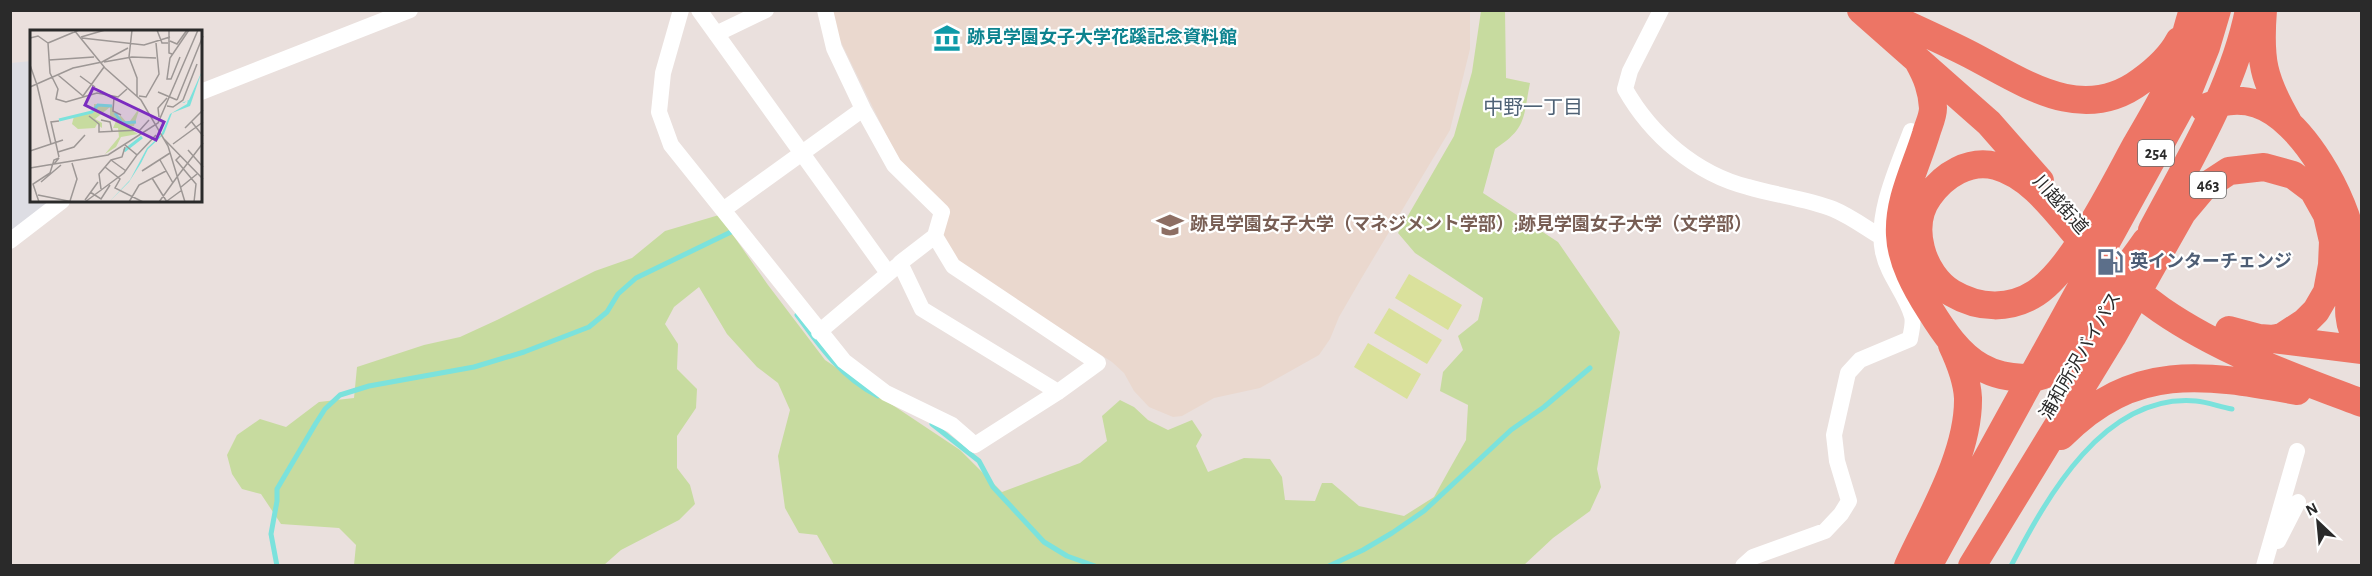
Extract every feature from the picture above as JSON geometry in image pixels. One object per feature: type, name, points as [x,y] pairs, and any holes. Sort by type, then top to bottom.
[{"type":"highway","name":"川越街道","points":[[1861,10],[1989,123],[2059,204],[2126,260],[2167,303],[2204,327],[2243,347],[2320,374]]},
{"type":"highway","name":"川越街道","points":[[1873,10],[1966,88],[2059,204]]},
{"type":"highway","points":[[1873,10],[1957,48],[2022,83],[2055,97],[2076,100],[2099,99],[2133,87],[2165,62],[2175,49],[2191,16]]},
{"type":"highway","name":"浦和所沢バイパス","points":[[1928,566],[2185,99],[2206,47],[2217,10]]},
{"type":"highway","name":"浦和所沢バイパス","points":[[1960,566],[2001,491],[2054,406],[2146,241],[2218,103],[2240,48],[2249,10]]},
{"type":"highway","points":[[2263,10],[2261,43],[2263,70],[2272,94],[2291,127],[2328,175],[2342,202],[2350,226],[2354,248],[2349,316],[2352,330],[2361,348]]},
{"type":"highway","points":[[2059,204],[2014,173],[1995,166],[1981,164],[1959,170],[1944,178],[1927,199],[1918,224],[1920,249],[1933,275],[1948,291],[1969,303],[1993,307],[2016,303],[2037,292],[2064,265],[2115,184],[2171,81],[2191,16]]},
{"type":"highway","points":[[1914,55],[1927,76],[1932,92],[1933,111],[1900,216],[1900,237],[1906,264],[1919,294],[1950,339],[1965,356],[1990,372],[2008,377],[2032,378],[2056,369],[2069,358],[2081,342],[2107,296],[2146,241]]},
{"type":"highway","points":[[2082,289],[2115,243],[2175,133],[2185,119],[2200,110],[2232,100],[2256,104],[2273,111],[2291,127]]},
{"type":"highway","name":"463","points":[[2030,475],[2182,213],[2203,188],[2229,171],[2264,167],[2293,175],[2313,190],[2327,215],[2333,241],[2332,265],[2327,292],[2316,311],[2305,322],[2294,330],[2273,339]]},
{"type":"highway","name":"川越街道","points":[[2167,303],[2320,374]]},
{"type":"highway","points":[[2167,303],[2210,339],[2248,358],[2361,406]]},
{"type":"highway","points":[[2229,330],[2246,336],[2361,348]]},
{"type":"highway","points":[[1908,566],[1945,487],[1966,420],[1968,397],[1965,378],[1950,339]]},
{"type":"highway","points":[[2320,374],[2361,382]]},
{"type":"highway","points":[[2320,374],[2361,393]]},
{"type":"highway","points":[[1972,566],[2047,452],[2078,419],[2102,402],[2130,388],[2164,379],[2196,377],[2234,380],[2309,393],[2361,406]]},
{"type":"street","points":[[202,92],[410,10]]},
{"type":"street","points":[[681,10],[663,73],[659,112],[671,145],[844,361],[886,393],[952,425],[975,446],[1098,363],[953,266],[935,236]]},
{"type":"street","points":[[699,10],[800,154],[894,268],[922,309],[1058,392]]},
{"type":"street","points":[[716,34],[765,10]]},
{"type":"street","points":[[819,332],[935,236],[942,212],[894,165],[863,109],[834,48],[825,10]]},
{"type":"street","points":[[1661,10],[1630,71],[1625,89],[1637,110],[1653,129],[1674,148],[1706,170],[1744,186],[1833,209],[1881,237]]},
{"type":"street","points":[[723,210],[863,109]]},
{"type":"street","points":[[1743,566],[1753,557],[1825,531],[1841,514],[1849,501],[1838,461],[1834,435],[1848,373],[1860,360],[1910,339],[1913,318],[1883,253],[1881,237],[1887,196],[1911,131]]},
{"type":"street","points":[[10,241],[61,202]]},
{"type":"street","points":[[2265,566],[2297,451]]},
{"type":"street","points":[[2265,566],[2298,502]]},
{"type":"shaded area","name":"跡見学園女子大学（マネジメント学部）;跡見学園女子大学（文学部）","points":[[832,11],[1470,11],[1470,49],[1450,130],[1361,279],[1339,317],[1330,339],[1319,355],[1260,388],[1214,398],[1182,416],[1173,417],[1149,407],[1134,391],[1124,373],[1112,362],[957,262],[942,237],[950,212],[902,167],[839,38]]},
{"type":"shaded area","points":[[30,61],[30,202],[53,202],[11,235],[11,63]]},
{"type":"green space","points":[[1481,11],[1505,11],[1506,78],[1530,83],[1522,121],[1513,135],[1495,149],[1483,193],[1558,242],[1620,332],[1597,469],[1601,487],[1590,511],[1553,538],[1524,565],[834,565],[817,535],[799,533],[785,508],[778,456],[790,410],[778,383],[757,367],[727,334],[699,287],[674,307],[665,324],[678,344],[677,369],[697,389],[696,408],[677,436],[677,468],[690,485],[695,504],[679,520],[621,550],[604,565],[354,565],[356,545],[339,528],[281,524],[261,494],[242,489],[232,474],[227,455],[237,435],[260,419],[286,427],[319,402],[354,398],[357,367],[424,345],[460,337],[595,271],[632,258],[665,231],[719,215],[825,360],[960,450],[1002,492],[1080,463],[1107,441],[1102,416],[1120,400],[1134,407],[1148,420],[1168,430],[1192,420],[1202,435],[1196,446],[1208,472],[1244,458],[1270,459],[1282,477],[1285,500],[1315,501],[1322,483],[1332,483],[1359,506],[1404,516],[1434,497],[1466,440],[1468,405],[1440,391],[1443,372],[1463,350],[1458,336],[1478,320],[1483,298],[1415,253],[1398,233],[1454,136],[1472,72]]},
{"type":"green space","points":[[1409,274],[1462,305],[1448,330],[1395,298]]},
{"type":"green space","points":[[1389,308],[1442,340],[1427,364],[1374,333]]},
{"type":"green space","points":[[1368,343],[1421,374],[1407,399],[1354,367]]},
{"type":"waterway","points":[[277,566],[271,534],[277,489],[325,409],[340,395],[369,386],[474,367],[524,352],[589,327],[607,312],[618,294],[636,278],[733,231]]},
{"type":"waterway","points":[[797,315],[823,350],[843,371],[865,389],[878,396]]},
{"type":"waterway","points":[[1329,566],[1363,550],[1424,511],[1511,430],[1544,407],[1590,368]]},
{"type":"waterway","points":[[2011,566],[2061,481],[2082,455],[2107,431],[2133,414],[2163,403],[2196,401],[2232,409]]},
{"type":"waterway","points":[[932,424],[979,461],[993,487],[1044,542],[1067,556],[1095,566]]},
{"type":"place","name":"跡見学園女子大学花蹊記念資料館","points":[[947,38]]},
{"type":"place","name":"跡見学園女子大学（マネジメント学部）;跡見学園女子大学（文学部）","points":[[1170,225]]},
{"type":"place","name":"英インターチェンジ","points":[[2110,262]]},
{"type":"district","name":"中野一丁目","points":[[1533,108]]}]
